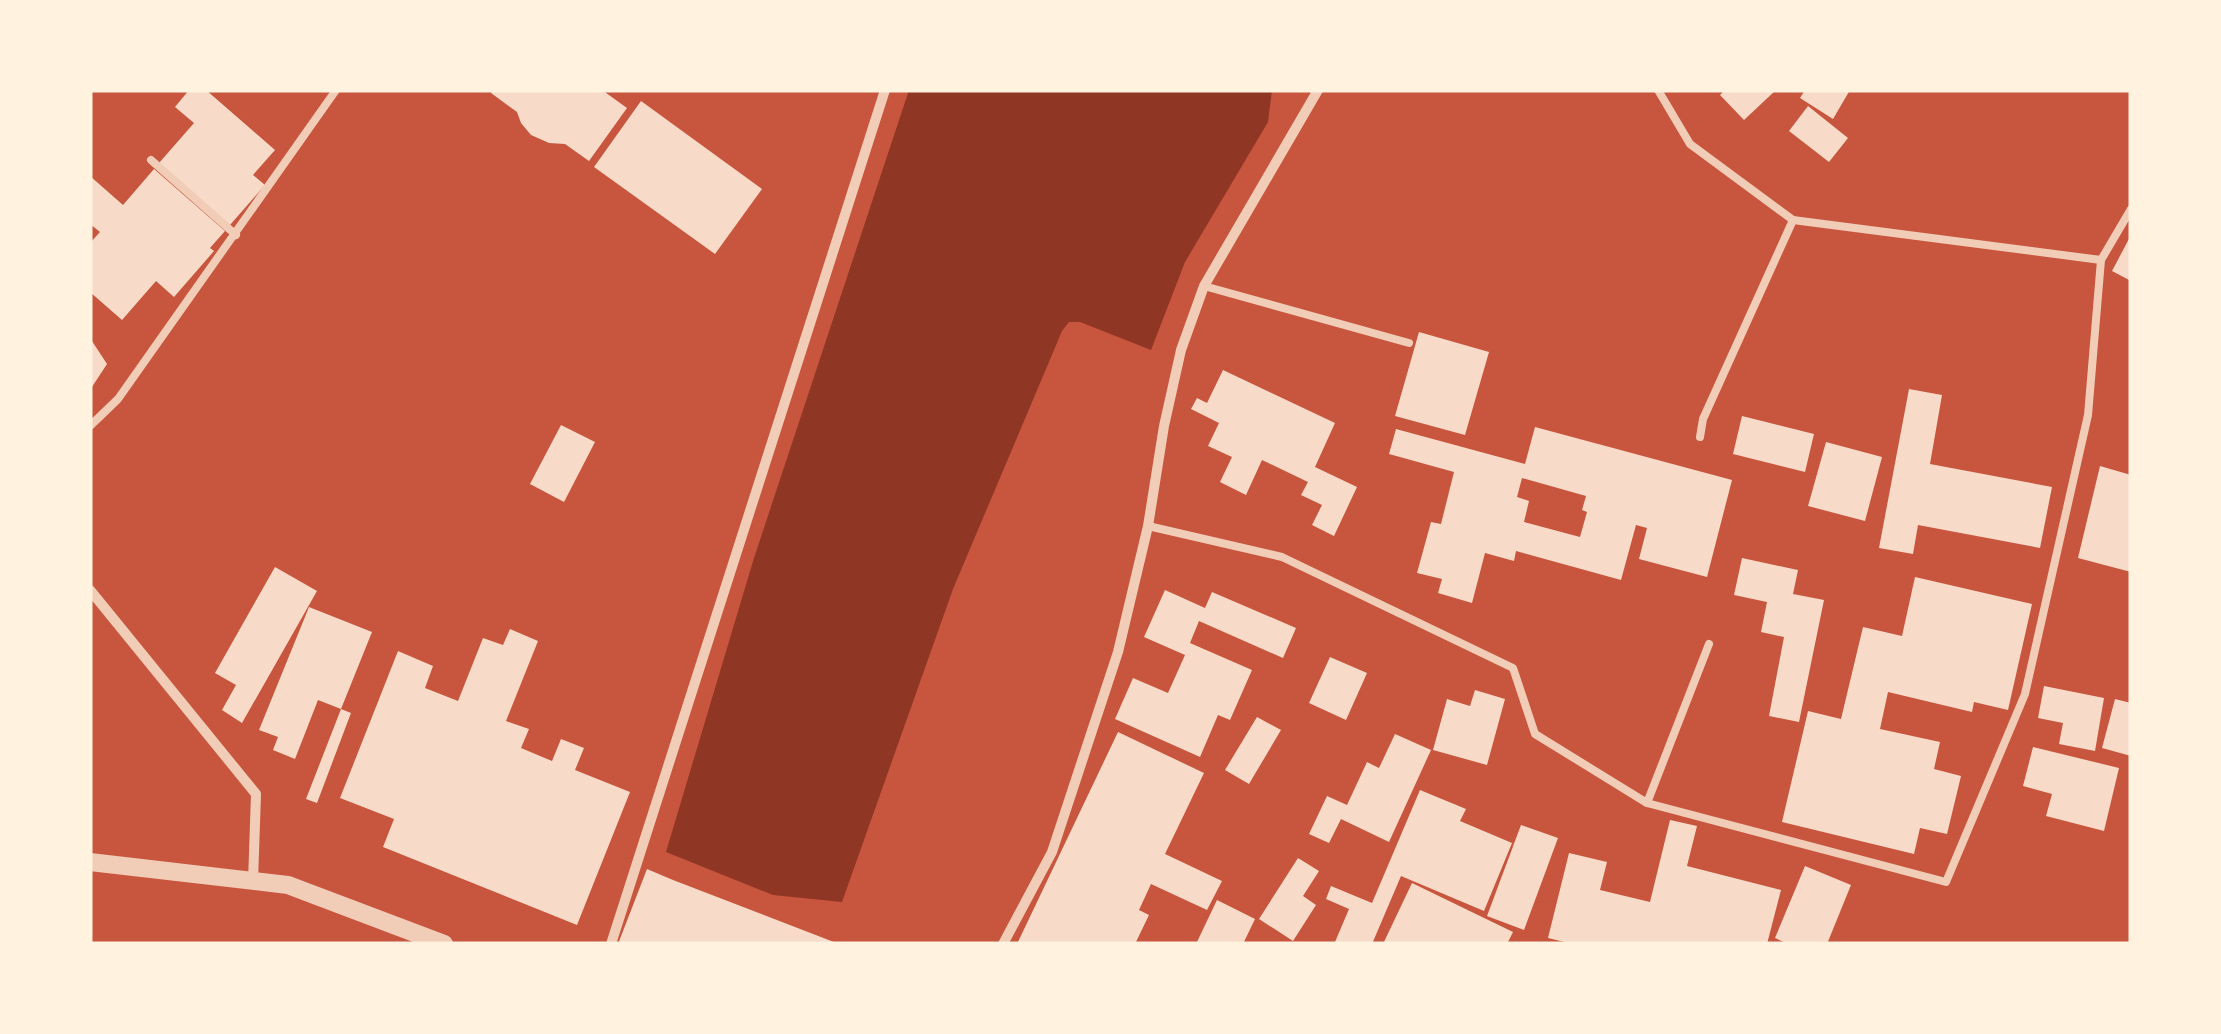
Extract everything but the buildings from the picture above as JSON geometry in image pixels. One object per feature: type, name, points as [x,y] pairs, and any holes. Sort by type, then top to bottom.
[{"type":"street","points":[[612,944],[885,90]]},
{"type":"street","points":[[1003,944],[1052,852],[1118,652],[1148,526],[1164,426],[1182,350],[1204,286],[1318,90]]},
{"type":"street","points":[[90,590],[256,794],[252,882]]},
{"type":"street","points":[[90,862],[288,885],[444,944]]},
{"type":"lane","points":[[90,426],[118,400],[336,90]]},
{"type":"lane","points":[[1658,90],[1690,144],[1793,220],[2101,260]]},
{"type":"lane","points":[[150,160],[236,236]]},
{"type":"lane","points":[[1148,526],[1282,556],[1513,668],[1536,734],[1647,802],[1946,882],[2026,694],[2088,415],[2101,260],[2131,209]]},
{"type":"lane","points":[[1700,436],[1703,419],[1793,220]]},
{"type":"lane","points":[[1204,286],[1409,344]]},
{"type":"lane","points":[[1647,802],[1709,644]]},
{"type":"shaded area","points":[[909,90],[1272,90],[1268,122],[1185,262],[1151,350],[1080,322],[1069,322],[1062,331],[953,589],[842,902],[773,895],[666,852],[754,558]]}]
